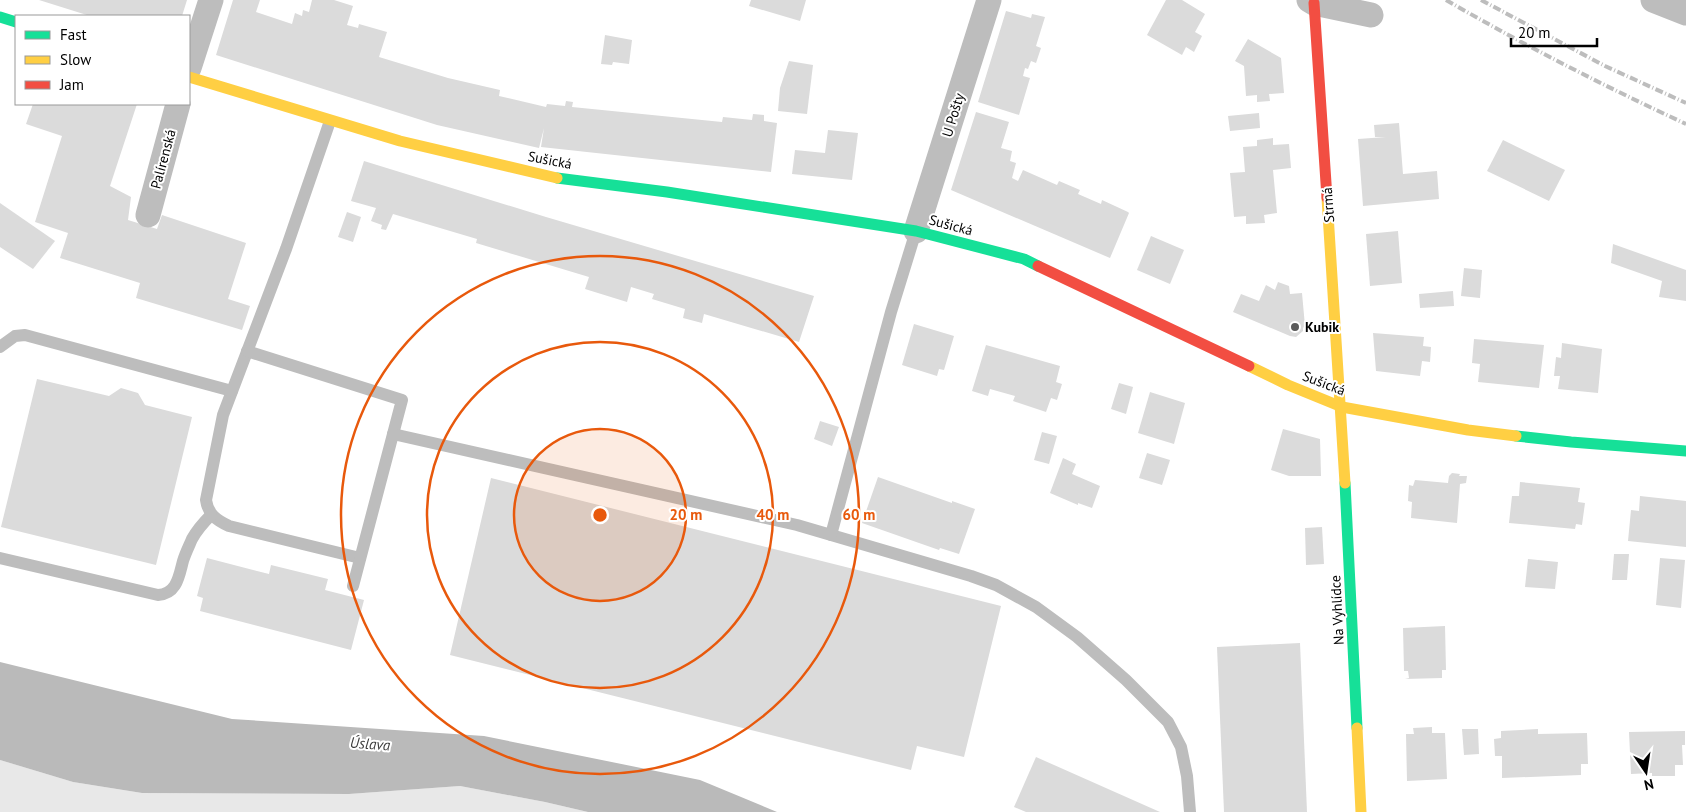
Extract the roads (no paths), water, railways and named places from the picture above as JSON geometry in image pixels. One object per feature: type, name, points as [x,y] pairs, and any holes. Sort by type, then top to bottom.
[{"type":"street","points":[[190,65],[211,0]]},
{"type":"street","name":"U Pošty","points":[[916,231],[989,0]]},
{"type":"street","points":[[1653,0],[1686,12]]},
{"type":"street","name":"Strmá","points":[[1342,407],[1311,2],[1371,15]]},
{"type":"street","points":[[0,17],[15,22]]},
{"type":"street","name":"Sušická","points":[[190,77],[400,141],[551,177],[667,192],[916,231],[1024,259],[1288,385],[1342,407],[1468,430],[1571,442],[1686,451]]},
{"type":"street","name":"Palírenská","points":[[148,215],[178,105]]},
{"type":"street","name":"Na Vyhlídce","points":[[1342,407],[1361,812]]},
{"type":"lane","points":[[330,120],[286,249],[223,415],[206,491],[206,500],[207,508],[211,515],[229,526],[360,558]]},
{"type":"lane","points":[[831,535],[891,312],[916,231]]},
{"type":"lane","points":[[0,347],[15,336],[26,335],[232,392]]},
{"type":"lane","points":[[247,351],[402,400],[352,586]]},
{"type":"lane","points":[[393,434],[797,525],[996,585],[1036,607],[1077,637],[1126,680],[1168,722],[1181,747],[1187,776],[1190,812]]},
{"type":"lane","points":[[0,558],[164,595],[172,590],[176,584],[183,559],[192,539],[211,515]]},
{"type":"water","name":"Úslava","points":[[0,662],[232,719],[484,736],[700,780],[777,812],[588,812],[460,786],[349,794],[142,793],[73,782],[0,760]]},
{"type":"railway","points":[[1446,0],[1564,65],[1686,124]]},
{"type":"railway","points":[[1481,0],[1605,66],[1686,103]]},
{"type":"place","name":"Kubik","points":[[1295,327]]}]
